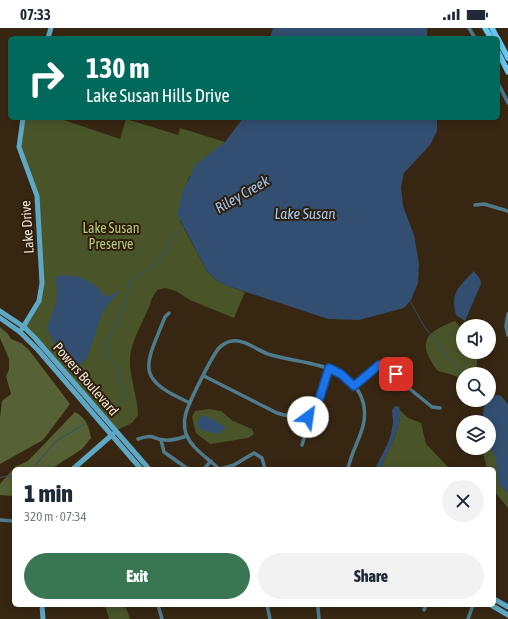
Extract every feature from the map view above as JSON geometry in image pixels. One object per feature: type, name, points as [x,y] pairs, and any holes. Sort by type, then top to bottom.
[{"type":"main road","points":[[500,43],[508,58]]},
{"type":"main road","points":[[500,56],[508,72]]},
{"type":"main road","name":"Lake Drive","points":[[22,120],[19,147],[37,196],[42,283],[39,302],[22,329]]},
{"type":"main road","name":"Powers Boulevard","points":[[0,311],[35,338],[147,467]]},
{"type":"main road","name":"Powers Boulevard","points":[[0,318],[22,329],[139,467]]},
{"type":"main road","points":[[75,467],[115,431]]},
{"type":"main road","points":[[496,600],[508,606]]},
{"type":"main road","points":[[42,607],[43,619]]},
{"type":"main road","points":[[494,607],[508,615]]},
{"type":"street","points":[[500,87],[508,103]]},
{"type":"street","points":[[475,206],[484,204],[508,210]]},
{"type":"street","points":[[168,313],[165,317],[149,358],[149,371],[157,385],[190,402]]},
{"type":"street","points":[[508,314],[506,326],[508,335]]},
{"type":"street","points":[[217,467],[195,448],[188,436],[184,422],[190,402],[218,348],[232,341],[240,342],[279,358],[329,368],[341,374],[354,386],[363,403],[364,427],[349,467]]},
{"type":"street","points":[[354,386],[379,365],[386,365],[393,369],[405,385],[432,406],[440,408]]},
{"type":"street","points":[[204,376],[283,415],[295,415],[306,412],[319,400],[329,368]]},
{"type":"street","points":[[302,445],[309,421],[306,412]]},
{"type":"street","points":[[138,439],[151,436],[161,440],[170,440],[188,436]]},
{"type":"street","points":[[161,440],[164,452],[185,467]]},
{"type":"street","points":[[226,467],[234,465],[254,453],[262,458],[264,467]]},
{"type":"street","points":[[206,467],[211,461]]},
{"type":"street","points":[[0,520],[12,521]]},
{"type":"street","points":[[159,607],[162,619]]},
{"type":"street","points":[[267,607],[270,619]]},
{"type":"street","points":[[468,619],[473,607]]},
{"type":"street","points":[[318,608],[319,619]]},
{"type":"green space","name":"Lake Susan Preserve","points":[[23,120],[64,120],[120,139],[126,120],[129,120],[178,135],[180,128],[225,142],[189,177],[181,200],[180,221],[207,271],[216,280],[225,285],[245,292],[234,318],[190,300],[176,291],[165,288],[157,290],[147,310],[130,355],[131,372],[138,415],[132,423],[115,431],[24,327],[41,292],[37,196],[20,155]]},
{"type":"green space","points":[[455,321],[456,322],[456,359],[477,359],[477,367],[456,367],[456,376],[438,371],[427,353],[426,346],[427,340],[431,334],[445,325]]},
{"type":"green space","points":[[0,327],[11,339],[21,343],[29,350],[70,404],[43,440],[0,464],[0,418],[2,401],[11,394],[6,376],[9,370],[9,359],[0,338]]},
{"type":"green space","points":[[209,409],[221,411],[233,421],[252,429],[254,434],[248,438],[210,444],[196,433],[192,417],[195,411]]},
{"type":"green space","points":[[400,410],[408,418],[421,423],[426,444],[448,467],[382,467],[399,425]]},
{"type":"green space","points":[[75,412],[79,414],[88,426],[91,438],[82,449],[54,467],[15,467],[28,461]]},
{"type":"green space","points":[[484,455],[495,455],[497,459],[501,485],[508,492],[508,508],[496,493],[496,467],[487,467]]},
{"type":"green space","points":[[12,470],[12,496],[0,495],[0,484]]},
{"type":"green space","points":[[106,607],[126,607],[130,619],[109,619]]},
{"type":"water","points":[[273,28],[427,28],[427,36],[271,36]]},
{"type":"water","name":"Lake Susan","points":[[242,120],[437,120],[437,131],[430,145],[404,173],[401,187],[403,206],[414,235],[419,264],[418,283],[411,300],[404,308],[359,320],[328,319],[225,285],[216,280],[207,271],[177,214],[183,191],[196,164],[225,142]]},
{"type":"water","points":[[474,271],[480,279],[481,284],[466,319],[462,319],[456,315],[454,307],[455,295],[460,286]]},
{"type":"water","points":[[61,275],[75,276],[84,279],[96,286],[107,297],[120,290],[103,311],[87,358],[79,366],[74,364],[64,355],[52,339],[47,328],[56,303],[57,291],[55,277]]},
{"type":"water","points":[[496,395],[501,396],[508,404],[508,492],[499,485],[496,459],[494,455],[496,455],[496,415],[483,415],[484,407],[496,407]]},
{"type":"water","points":[[395,406],[399,407],[400,414],[397,430],[382,467],[376,467],[391,434],[393,422],[392,410]]},
{"type":"water","points":[[204,415],[226,427],[219,434],[201,430],[197,424],[198,420]]},
{"type":"waterway","name":"Riley Creek","points":[[111,408],[120,401],[127,391],[120,380],[117,366],[107,355],[107,340],[118,321],[132,280],[157,264],[177,233],[184,227]]},
{"type":"waterway","name":"Riley Creek","points":[[125,288],[131,281]]},
{"type":"waterway","points":[[410,301],[424,326],[456,367]]},
{"type":"waterway","name":"Riley Creek","points":[[34,467],[56,441],[85,424]]},
{"type":"waterway","name":"Riley Creek","points":[[0,478],[6,476],[12,477]]},
{"type":"route","points":[[308,417],[306,412],[310,410],[319,400],[329,368],[341,374],[354,386],[379,365],[383,364],[389,366],[396,374]]}]
